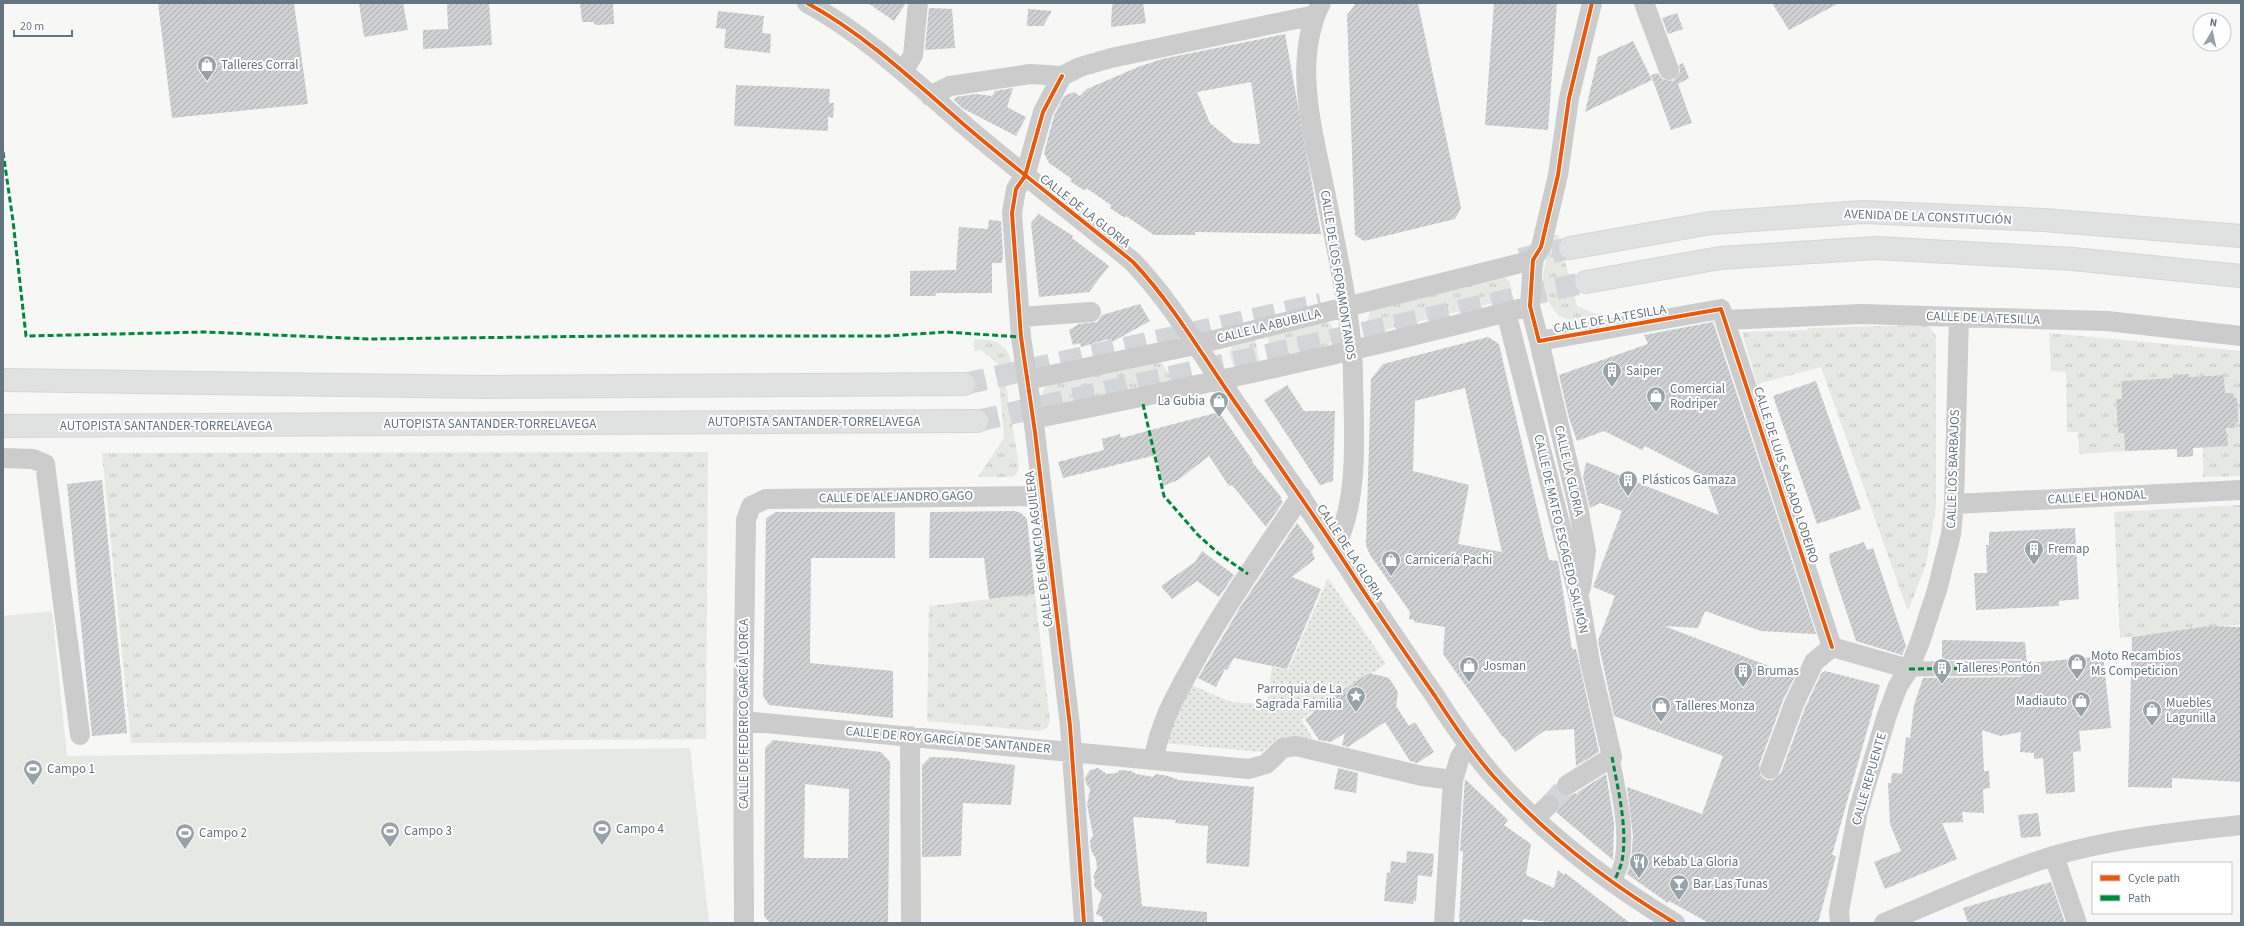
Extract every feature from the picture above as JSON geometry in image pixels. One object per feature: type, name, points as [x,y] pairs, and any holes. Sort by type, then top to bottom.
[{"type":"highway","name":"AVENIDA DE LA CONSTITUCIÓN","points":[[1570,248],[1711,223],[1863,212],[2044,220],[2241,236]]},
{"type":"highway","points":[[1586,282],[1720,258],[1876,248],[2073,259],[2241,276]]},
{"type":"highway","points":[[3,380],[486,386],[964,384]]},
{"type":"highway","name":"AUTOPISTA SANTANDER-TORRELAVEGA","points":[[3,426],[978,421]]},
{"type":"street","name":"CALLE DE LA GLORIA","points":[[807,3],[826,13],[903,72],[1025,176],[1133,262],[1164,296],[1195,345],[1301,496],[1468,745],[1494,777],[1542,811],[1579,859],[1654,917],[1675,923]]},
{"type":"street","points":[[903,72],[913,55],[918,3]]},
{"type":"street","points":[[1033,418],[1221,382],[1353,351],[1530,306],[1533,260],[1541,247],[1558,175],[1569,98],[1592,3]]},
{"type":"street","points":[[1644,3],[1669,70]]},
{"type":"street","points":[[930,96],[950,86],[1030,74],[1062,76],[1080,67],[1111,58],[1318,9]]},
{"type":"street","name":"CALLE DE LOS FORAMONTANOS","points":[[1318,9],[1308,56],[1306,87],[1308,114],[1338,258],[1353,351],[1352,490],[1347,518],[1335,547]]},
{"type":"street","name":"CALLE DE LA GLORIA","points":[[1025,176],[1042,112],[1062,76]]},
{"type":"street","name":"CALLE DE IGNACIO AGUILERA","points":[[1025,176],[1016,189],[1012,213],[1020,318],[1043,496],[1072,751],[1084,923]]},
{"type":"street","name":"CALLE LA ABUBILLA","points":[[1027,380],[1195,345],[1533,260]]},
{"type":"street","name":"CALLE DE LA TESILLA","points":[[1530,306],[1539,341],[1723,315],[1861,314],[2107,321],[2241,336]]},
{"type":"street","points":[[1020,318],[1091,312]]},
{"type":"street","name":"CALLE DE MATEO ESCAGEDO SALMÓN","points":[[1506,312],[1580,602],[1590,662],[1612,757],[1620,808],[1623,850],[1621,862],[1612,884]]},
{"type":"street","name":"CALLE DE LUIS SALGADO LODEIRO","points":[[1723,315],[1832,647]]},
{"type":"street","name":"CALLE LOS BARBAJOS","points":[[1920,642],[1944,563],[1951,534],[1954,504],[1959,317]]},
{"type":"street","name":"CALLE LA GLORIA","points":[[1539,341],[1578,506],[1586,551],[1580,602]]},
{"type":"street","points":[[3,458],[33,459],[45,464],[80,735]]},
{"type":"street","name":"CALLE EL HONDAL","points":[[1954,504],[2241,490]]},
{"type":"street","name":"CALLE DE ALEJANDRO GAGO","points":[[751,506],[766,499],[1043,496]]},
{"type":"street","points":[[1154,759],[1157,738],[1166,716],[1215,624],[1301,496]]},
{"type":"street","name":"CALLE DE FEDERICO GARCÍA LORCA","points":[[744,923],[743,721],[746,520],[751,506]]},
{"type":"street","name":"CALLE REPUENTE","points":[[1840,923],[1840,911],[1858,811],[1887,715],[1898,686],[1909,669],[1920,642]]},
{"type":"street","points":[[1770,769],[1794,704],[1814,662],[1832,647],[1909,669],[2020,668]]},
{"type":"street","name":"CALLE DE ROY GARCÍA DE SANTANDER","points":[[743,721],[1072,751],[1249,769],[1266,764],[1283,748],[1296,746],[1313,748],[1422,776],[1453,780]]},
{"type":"street","points":[[910,736],[911,923]]},
{"type":"street","points":[[1444,923],[1453,780],[1460,757],[1468,745]]},
{"type":"street","points":[[1568,785],[1612,757]]},
{"type":"street","points":[[1884,923],[1997,877],[2054,856],[2138,836],[2241,825]]},
{"type":"street","points":[[2054,856],[2077,923]]},
{"type":"green space","points":[[1558,235],[1577,306],[1596,314],[1601,313],[1602,319],[1572,321],[1559,316],[1545,296],[1542,281],[1551,236]]},
{"type":"green space","points":[[1504,275],[1509,281],[1511,288],[1504,300],[1385,330],[1373,329],[1368,320],[1371,308]]},
{"type":"green space","points":[[1325,321],[1331,325],[1334,332],[1331,342],[1328,345],[1273,361],[1267,335]]},
{"type":"green space","points":[[1922,325],[1930,327],[1936,337],[1936,507],[1926,564],[1909,609],[1907,609],[1821,367],[1757,384],[1742,332],[1808,330],[1807,328]]},
{"type":"green space","points":[[2049,333],[2241,351],[2241,476],[2203,477],[2203,447],[2227,446],[2227,428],[2235,428],[2235,422],[2238,422],[2233,393],[2225,393],[2224,375],[2189,377],[2189,374],[2173,375],[2173,378],[2121,381],[2122,399],[2116,399],[2118,433],[2124,433],[2125,451],[2079,454],[2078,432],[2067,432],[2066,372],[2051,371]]},
{"type":"green space","points":[[1255,337],[1260,364],[1238,367],[1233,365],[1229,354],[1233,345]]},
{"type":"green space","points":[[974,339],[994,341],[1004,347],[1012,365],[1003,366],[1019,466],[1017,474],[1011,477],[978,477],[1004,438],[998,364],[981,350],[974,351]]},
{"type":"green space","points":[[1160,361],[1177,385],[1052,408],[1045,403],[1042,397],[1043,390],[1048,383]]},
{"type":"green space","points":[[708,452],[706,739],[131,743],[102,453]]},
{"type":"green space","points":[[2241,505],[2241,624],[2120,638],[2114,512]]},
{"type":"green space","points":[[1328,578],[1386,664],[1301,719],[1314,740],[1298,737],[1286,737],[1275,742],[1262,752],[1163,743],[1189,684],[1231,702],[1267,704],[1272,667],[1288,670]]},
{"type":"green space","points":[[1035,594],[1050,721],[1047,728],[1039,731],[927,721],[929,606]]},
{"type":"green space","points":[[52,611],[67,756],[690,748],[709,923],[3,923],[3,616]]},
{"type":"building","points":[[158,3],[294,3],[308,104],[172,118]]},
{"type":"building","points":[[359,3],[403,3],[408,30],[364,37]]},
{"type":"building","points":[[447,3],[489,3],[492,45],[423,49],[423,30],[448,29]]},
{"type":"building","points":[[580,3],[613,3],[614,24],[596,25],[593,22],[582,22]]},
{"type":"building","points":[[868,3],[906,3],[894,21]]},
{"type":"building","points":[[1116,3],[1143,3],[1146,23],[1111,27],[1112,5]]},
{"type":"building","points":[[1356,3],[1418,3],[1461,208],[1455,219],[1364,241],[1355,235],[1347,15]]},
{"type":"building","points":[[1494,3],[1557,3],[1548,130],[1485,125]]},
{"type":"building","points":[[1772,3],[1839,3],[1789,30]]},
{"type":"building","points":[[929,8],[952,9],[955,48],[925,50]]},
{"type":"building","points":[[1028,9],[1052,11],[1043,26],[1027,26]]},
{"type":"building","points":[[718,11],[764,16],[762,33],[771,34],[770,53],[724,48],[726,29],[716,28]]},
{"type":"building","points":[[1677,13],[1683,29],[1668,34],[1662,18]]},
{"type":"building","points":[[1285,34],[1321,234],[1195,232],[1195,235],[1154,235],[1126,216],[1125,218],[1110,208],[1111,205],[1086,188],[1085,191],[1070,181],[1072,179],[1049,163],[1044,153],[1054,116],[1064,96],[1074,92],[1080,96],[1087,89],[1138,67],[1162,59]],"holes":[[[1251,82],[1260,144],[1234,143],[1210,123],[1197,92]]]},
{"type":"building","points":[[1633,41],[1652,80],[1585,112],[1598,57]]},
{"type":"building","points":[[1683,63],[1689,78],[1678,84],[1692,123],[1671,130],[1651,75],[1658,73],[1662,79],[1673,81],[1680,72],[1679,65]]},
{"type":"building","points":[[736,85],[830,89],[829,103],[834,103],[833,118],[828,117],[828,131],[734,126]]},
{"type":"building","points":[[1013,88],[1007,107],[1026,117],[1016,136],[962,108],[954,100],[956,97],[976,94],[992,96],[995,91]]},
{"type":"building","points":[[1039,214],[1073,236],[1072,238],[1109,266],[1089,292],[1039,297],[1031,223]]},
{"type":"building","points":[[989,220],[1001,221],[1003,254],[1002,263],[992,263],[992,293],[936,293],[935,296],[910,296],[910,271],[956,270],[959,227],[988,229]]},
{"type":"building","points":[[1140,304],[1150,321],[1110,343],[1108,339],[1081,347],[1080,343],[1073,345],[1069,330],[1079,324],[1097,322],[1102,315]]},
{"type":"building","points":[[1713,322],[1816,634],[1761,631],[1705,611],[1698,628],[1664,626],[1795,676],[1783,700],[1759,765],[1761,776],[1766,780],[1772,780],[1781,773],[1805,708],[1821,674],[1825,671],[1880,685],[1832,855],[1836,856],[1818,923],[1709,923],[1669,901],[1668,903],[1627,874],[1631,862],[1633,836],[1627,787],[1702,814],[1723,756],[1614,716],[1598,641],[1615,596],[1593,587],[1622,511],[1600,503],[1590,508],[1583,477],[1586,462],[1719,515],[1705,477],[1645,446],[1642,450],[1604,431],[1577,441],[1569,418],[1559,375],[1648,344],[1644,335]]},
{"type":"building","points":[[1488,337],[1499,344],[1549,560],[1558,561],[1572,649],[1576,649],[1599,752],[1576,766],[1574,729],[1544,731],[1515,752],[1443,654],[1445,627],[1414,622],[1414,620],[1409,619],[1410,612],[1370,555],[1366,545],[1371,379],[1383,364]],"holes":[[[1465,388],[1502,552],[1458,544],[1469,485],[1413,471],[1415,401]]]},
{"type":"building","points":[[2189,374],[2189,377],[2224,375],[2225,393],[2233,393],[2234,398],[2237,398],[2238,422],[2235,422],[2235,428],[2226,428],[2228,446],[2193,448],[2193,456],[2186,457],[2177,457],[2177,449],[2125,451],[2124,433],[2118,433],[2116,399],[2122,399],[2121,381],[2173,378],[2173,375]]},
{"type":"building","points":[[1816,381],[1861,509],[1817,524],[1773,396]]},
{"type":"building","points":[[1287,385],[1304,411],[1335,411],[1333,481],[1320,485],[1264,400]]},
{"type":"building","points":[[1219,412],[1253,461],[1252,462],[1282,498],[1280,499],[1283,502],[1266,527],[1232,485],[1229,486],[1209,456],[1178,480],[1163,486],[1156,455],[1063,478],[1058,462],[1104,450],[1102,439],[1120,434],[1121,438]]},
{"type":"building","points":[[102,480],[127,733],[92,736],[67,484]]},
{"type":"building","points":[[1015,511],[1021,513],[1027,519],[1035,594],[989,599],[984,558],[929,558],[930,512]]},
{"type":"building","points":[[776,512],[895,512],[895,558],[811,558],[810,663],[893,671],[893,718],[769,705],[763,696],[766,518]]},
{"type":"building","points":[[1297,523],[1314,546],[1312,552],[1315,559],[1292,577],[1321,589],[1287,669],[1234,658],[1227,670],[1225,669],[1216,687],[1198,678],[1241,606]]},
{"type":"building","name":"Fremap","points":[[2075,528],[2079,599],[2059,601],[2059,606],[1976,610],[1974,573],[1987,573],[1986,545],[1989,545],[1989,532]]},
{"type":"building","points":[[1864,542],[1867,550],[1873,548],[1906,646],[1902,655],[1856,641],[1830,562],[1829,554]]},
{"type":"building","points":[[1202,551],[1234,575],[1219,597],[1197,581],[1172,599],[1161,586],[1195,562]]},
{"type":"building","points":[[2209,626],[2241,627],[2241,782],[2172,778],[2172,788],[2128,787],[2132,637]]},
{"type":"building","points":[[1942,640],[2025,642],[2027,663],[2020,659],[1942,660]]},
{"type":"building","points":[[2103,656],[2111,728],[2079,731],[2081,751],[2073,752],[2075,792],[2046,794],[2043,758],[2034,759],[2034,753],[2020,752],[2021,732],[2000,736],[1982,730],[1984,771],[1989,771],[1990,788],[1983,789],[1984,813],[1962,812],[1963,822],[1942,823],[1957,859],[1885,889],[1874,862],[1901,851],[1890,824],[1888,783],[1891,783],[1892,773],[1902,774],[1906,737],[1910,738],[1914,705],[1923,678],[2020,677],[2028,672],[2028,663]]},
{"type":"building","points":[[1369,673],[1389,678],[1398,692],[1396,706],[1409,726],[1415,722],[1434,752],[1417,763],[1410,761],[1385,722],[1348,747],[1342,745],[1345,733],[1331,742],[1319,740],[1305,719],[1314,712],[1313,710]]},
{"type":"building","points":[[773,740],[881,752],[890,762],[888,923],[770,923],[764,916],[765,748]],"holes":[[[805,784],[849,789],[848,858],[804,858]]]},
{"type":"building","points":[[930,757],[956,758],[1015,765],[1011,805],[963,803],[961,856],[922,857],[922,765]]},
{"type":"building","points":[[1098,768],[1107,774],[1117,773],[1120,770],[1131,771],[1136,774],[1153,777],[1156,774],[1179,780],[1254,787],[1249,867],[1206,863],[1208,826],[1175,823],[1176,820],[1133,817],[1142,906],[1207,912],[1207,923],[1103,923],[1102,917],[1096,914],[1102,895],[1094,886],[1095,880],[1093,877],[1097,868],[1096,859],[1091,850],[1090,841],[1093,835],[1087,805],[1090,789],[1085,778],[1090,770]]},
{"type":"building","points":[[1338,768],[1358,773],[1356,793],[1334,789]]},
{"type":"building","points":[[1606,774],[1614,823],[1613,860],[1557,813],[1560,803],[1558,797],[1547,794],[1556,785],[1557,791],[1562,795],[1568,796],[1576,793],[1578,795],[1578,792]]},
{"type":"building","points":[[1465,779],[1508,820],[1504,825],[1531,844],[1526,875],[1554,888],[1558,870],[1564,875],[1565,873],[1630,923],[1556,923],[1523,919],[1522,923],[1459,923],[1463,851],[1460,851]]},
{"type":"building","points":[[2038,813],[2041,836],[2021,838],[2018,815]]},
{"type":"building","points":[[1407,851],[1434,854],[1432,877],[1418,875],[1416,901],[1414,900],[1413,904],[1384,901],[1387,872],[1390,873],[1391,861],[1406,863]]},
{"type":"building","points":[[2051,882],[2065,923],[1968,923],[1963,908]]},
{"type":"tunnel","points":[[1520,259],[1570,248]]},
{"type":"tunnel","points":[[977,421],[1586,282]]},
{"type":"tunnel","points":[[964,384],[1321,304]]},
{"type":"tunnel","points":[[1549,805],[1567,785]]},
{"type":"marked path","points":[[3,152],[13,221],[26,336],[205,332],[369,339],[618,336],[887,336],[946,332],[1021,337]]},
{"type":"marked path","points":[[1143,404],[1164,496],[1198,535],[1218,553],[1248,574]]},
{"type":"marked path","points":[[1909,669],[2020,668]]},
{"type":"marked path","points":[[1612,757],[1622,809],[1624,835],[1622,861],[1613,884]]},
{"type":"cycle path","points":[[807,3],[829,16],[871,45],[989,146],[1133,262],[1160,293],[1184,327],[1470,748],[1514,798],[1556,838],[1602,875],[1650,908],[1675,923]]},
{"type":"cycle path","points":[[1592,3],[1569,98],[1558,175],[1541,247],[1533,260],[1530,306],[1539,341],[1721,309],[1832,647]]},
{"type":"cycle path","points":[[1062,76],[1043,112],[1025,176],[1016,189],[1012,213],[1021,337],[1035,432],[1070,726],[1084,923]]},
{"type":"place","name":"Talleres Corral","points":[[207,82]]},
{"type":"place","name":"Saiper","points":[[1612,388]]},
{"type":"place","name":"Comercial Rodriper","points":[[1656,413]]},
{"type":"place","name":"La Gubia","points":[[1219,418]]},
{"type":"place","name":"Plásticos Gamaza","points":[[1628,497]]},
{"type":"place","name":"Fremap","points":[[2034,566]]},
{"type":"place","name":"Carnicería Pachi","points":[[1391,577]]},
{"type":"place","name":"Moto Recambios Ms Competicion","points":[[2077,680]]},
{"type":"place","name":"Josman","points":[[1469,683]]},
{"type":"place","name":"Talleres Pontón","points":[[1942,685]]},
{"type":"place","name":"Brumas","points":[[1743,688]]},
{"type":"place","name":"Parroquia de La Sagrada Familia","points":[[1356,713]]},
{"type":"place","name":"Madiauto","points":[[2081,718]]},
{"type":"place","name":"Talleres Monza","points":[[1661,723]]},
{"type":"place","name":"Muebles Lagunilla","points":[[2152,727]]},
{"type":"place","name":"Campo 1","points":[[33,786]]},
{"type":"place","name":"Campo 4","points":[[602,846]]},
{"type":"place","name":"Campo 3","points":[[390,848]]},
{"type":"place","name":"Campo 2","points":[[185,850]]},
{"type":"place","name":"Kebab La Gloria","points":[[1639,879]]},
{"type":"place","name":"Bar Las Tunas","points":[[1679,901]]}]
